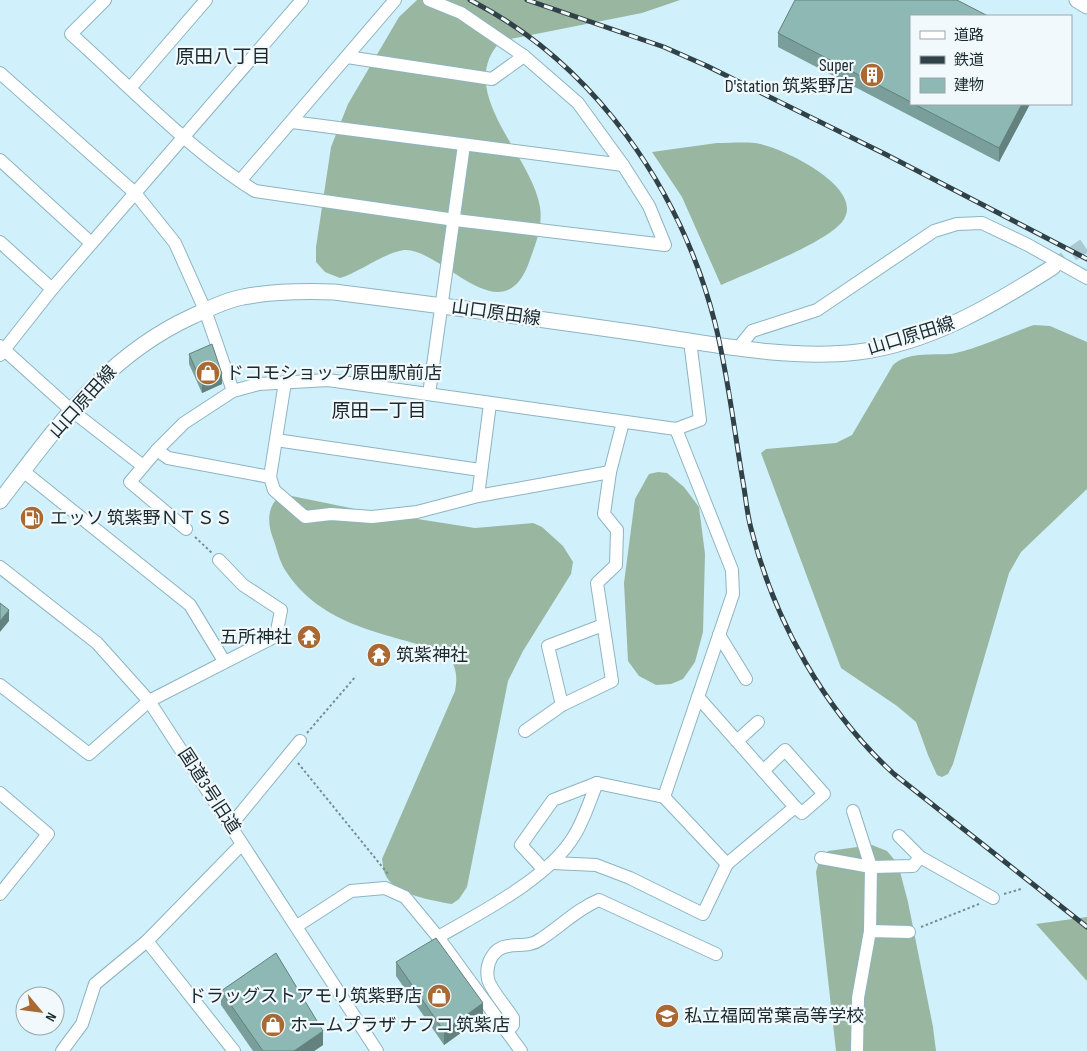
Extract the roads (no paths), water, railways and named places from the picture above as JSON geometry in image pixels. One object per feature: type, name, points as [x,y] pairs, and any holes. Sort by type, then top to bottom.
[{"type":"main road","points":[[1076,0],[1087,6]]},
{"type":"main road","name":"山口原田線","points":[[0,501],[71,410],[106,372],[150,338],[205,310],[241,297],[290,290],[334,292],[441,305],[690,341],[815,354],[858,352],[902,342],[946,327],[996,304],[1053,267]]},
{"type":"street","points":[[104,0],[71,34],[185,136],[255,191],[455,220],[665,244],[649,206],[623,165],[578,104],[524,56],[461,13],[429,0]]},
{"type":"street","points":[[130,87],[206,0]]},
{"type":"street","points":[[142,466],[71,410],[1,350],[52,288],[302,0]]},
{"type":"street","points":[[240,181],[395,0]]},
{"type":"street","points":[[347,57],[492,79],[524,56]]},
{"type":"street","points":[[0,73],[135,192],[175,243],[205,310],[233,391]]},
{"type":"street","points":[[292,122],[623,165]]},
{"type":"street","points":[[429,394],[455,220],[464,145]]},
{"type":"street","points":[[0,160],[91,243]]},
{"type":"street","points":[[739,346],[752,331],[817,310],[934,231],[957,224],[982,223],[1028,245],[1087,278]]},
{"type":"street","points":[[0,242],[52,288]]},
{"type":"street","points":[[186,529],[130,482],[142,466],[184,423],[233,391],[259,384],[328,380],[676,429],[700,420],[690,341]]},
{"type":"street","points":[[285,382],[270,477],[274,490],[305,516],[331,514],[372,517],[417,512],[478,496],[610,472]]},
{"type":"street","points":[[478,496],[490,404]]},
{"type":"street","points":[[525,731],[562,705],[612,681],[597,583],[616,564],[617,530],[604,514],[610,472],[623,422]]},
{"type":"street","points":[[664,796],[733,594],[732,570],[676,429]]},
{"type":"street","points":[[276,440],[480,470]]},
{"type":"street","points":[[157,450],[168,458],[270,477]]},
{"type":"street","points":[[23,471],[190,605],[224,661]]},
{"type":"street","points":[[0,685],[89,754],[149,701],[276,636],[281,610],[242,585],[219,560]]},
{"type":"street","name":"国道3号旧道","points":[[0,567],[97,644],[149,701],[377,1051]]},
{"type":"street","points":[[562,705],[548,646],[603,625]]},
{"type":"street","points":[[719,635],[746,679]]},
{"type":"street","points":[[698,697],[763,771],[795,807],[802,813],[824,794],[785,750],[763,771]]},
{"type":"street","points":[[737,741],[758,722]]},
{"type":"street","points":[[231,825],[300,741]]},
{"type":"street","points":[[438,936],[494,906],[548,866],[574,836],[597,783]]},
{"type":"street","points":[[727,864],[664,796],[597,783],[553,800],[521,845],[548,866],[596,866],[630,878],[703,914],[727,864],[795,807]]},
{"type":"street","points":[[0,793],[48,834],[0,894]]},
{"type":"street","points":[[854,811],[871,867],[870,931],[858,998],[857,1051]]},
{"type":"street","points":[[899,836],[920,856],[993,898]]},
{"type":"street","points":[[63,1049],[82,1024],[95,984],[147,941],[242,844]]},
{"type":"street","points":[[822,858],[871,867],[913,866],[920,856]]},
{"type":"street","points":[[297,926],[351,891],[385,888],[405,897],[438,936],[521,1051]]},
{"type":"street","points":[[507,1032],[513,1025],[513,1018],[488,980],[490,959],[494,952],[501,948],[526,946],[540,940],[585,906],[599,900],[716,954]]},
{"type":"street","points":[[870,931],[909,932]]},
{"type":"street","points":[[147,941],[234,1051]]},
{"type":"tunnel","points":[[1053,267],[1087,244]]},
{"type":"railway","points":[[470,0],[515,27],[556,59],[593,95],[627,136],[655,179],[680,225],[700,274],[720,343],[749,520],[762,566],[789,632],[825,693],[846,722],[894,774],[1087,927]]},
{"type":"railway","points":[[527,0],[664,47],[707,66],[885,154],[1087,259]]},
{"type":"place","name":"Super D'station 筑紫野店","points":[[872,75]]},
{"type":"place","name":"ドコモショップ原田駅前店","points":[[208,373]]},
{"type":"place","name":"エッソ 筑紫野ＮＴＳＳ","points":[[32,518]]},
{"type":"place","name":"五所神社","points":[[309,637]]},
{"type":"place","name":"筑紫神社","points":[[379,655]]},
{"type":"place","name":"ドラッグストアモリ筑紫野店","points":[[439,996]]},
{"type":"place","name":"私立福岡常葉高等学校","points":[[667,1016]]},
{"type":"place","name":"ホームプラザ ナフコ 筑紫店","points":[[273,1025]]},
{"type":"district","name":"原田八丁目","points":[[223,57]]},
{"type":"district","name":"原田一丁目","points":[[379,411]]}]
